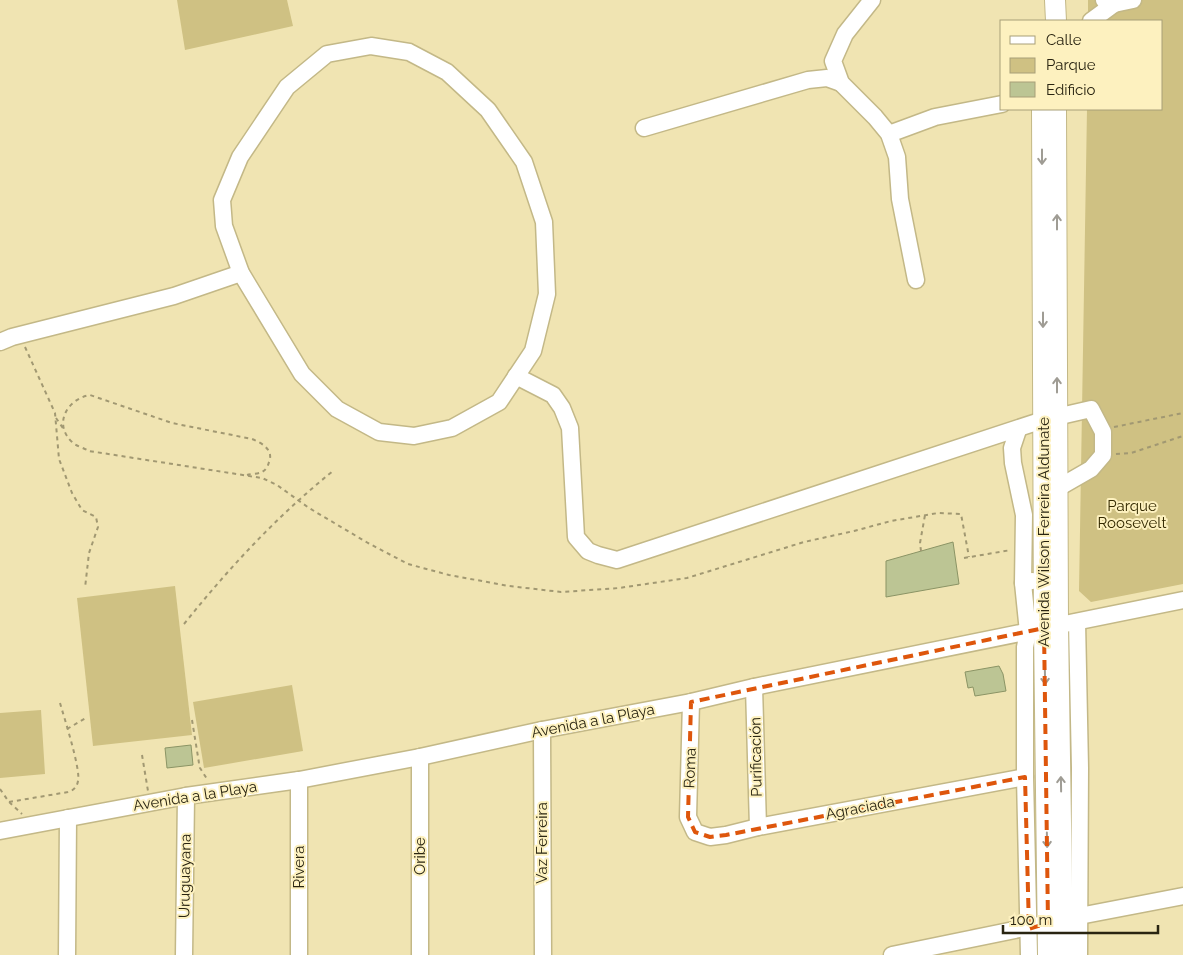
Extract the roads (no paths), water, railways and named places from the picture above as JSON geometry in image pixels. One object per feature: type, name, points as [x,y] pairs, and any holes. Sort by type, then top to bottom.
[{"type":"main road","points":[[1042,0],[1042,20]]},
{"type":"main road","points":[[1055,0],[1056,20]]},
{"type":"main road","name":"Avenida Wilson Ferreira Aldunate","points":[[1042,110],[1050,419],[1058,488],[1052,627],[1054,922],[1048,955]]},
{"type":"main road","name":"Avenida Wilson Ferreira Aldunate","points":[[1052,627],[1044,579],[1050,419],[1056,110]]},
{"type":"main road","name":"Avenida Wilson Ferreira Aldunate","points":[[1054,922],[1062,955]]},
{"type":"street","points":[[840,83],[833,61],[846,34],[872,0]]},
{"type":"street","points":[[1092,20],[1109,2],[1133,0]]},
{"type":"street","points":[[371,46],[409,52],[447,72],[488,110],[524,162],[544,222],[547,294],[533,351],[499,402],[452,428],[414,436],[379,432],[337,408],[302,374],[242,273],[224,226],[222,200],[240,157],[287,88],[327,54],[371,46]]},
{"type":"street","points":[[644,128],[808,80],[827,78],[840,83],[875,117],[889,134],[897,157],[900,199],[916,280]]},
{"type":"street","points":[[889,134],[935,117],[1000,104]]},
{"type":"street","points":[[0,342],[20,335],[174,296],[242,273]]},
{"type":"street","points":[[516,376],[553,395],[562,408],[570,428],[576,536],[588,550],[617,560],[1050,419],[1091,409],[1103,432],[1103,455],[1091,469],[1058,488]]},
{"type":"street","points":[[1018,430],[1012,448],[1013,463],[1024,515],[1023,583],[1052,627]]},
{"type":"street","points":[[1023,583],[1044,579]]},
{"type":"street","name":"Avenida a la Playa","points":[[0,831],[186,796],[299,780],[420,757],[542,730],[691,702],[754,687],[1052,627],[1106,614],[1180,604]]},
{"type":"street","name":"Avenida Wilson Ferreira Aldunate","points":[[1029,955],[1054,922],[1080,768],[1052,627],[1025,647],[1025,778],[1054,922],[1079,955]]},
{"type":"street","name":"Purificación","points":[[754,687],[758,827]]},
{"type":"street","name":"Roma","points":[[691,702],[688,817],[695,832]]},
{"type":"street","name":"Vaz Ferreira","points":[[542,730],[542,955]]},
{"type":"street","name":"Oribe","points":[[420,757],[420,955]]},
{"type":"street","name":"Agraciada","points":[[695,832],[710,836],[726,835],[758,827],[1025,778]]},
{"type":"street","name":"Rivera","points":[[299,780],[299,955]]},
{"type":"street","name":"Uruguayana","points":[[184,955],[186,796]]},
{"type":"street","points":[[68,818],[68,955]]},
{"type":"street","points":[[892,955],[1183,896]]},
{"type":"park label","name":"Parque Roosevelt","points":[[1132,514]]}]
